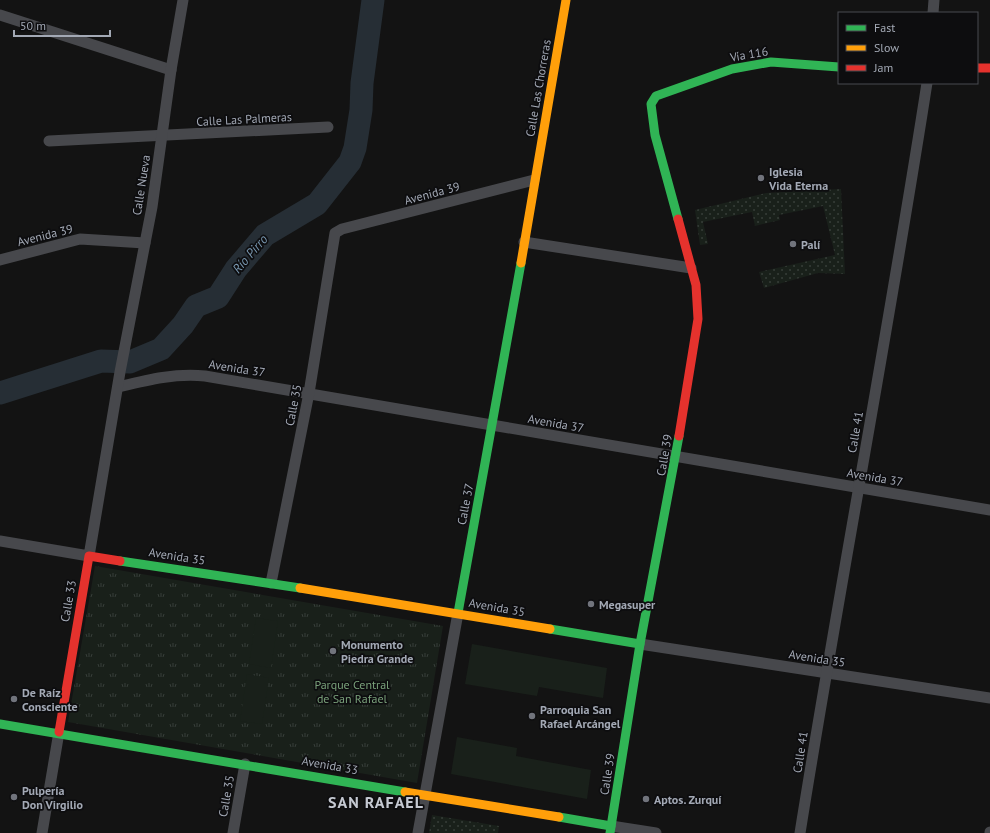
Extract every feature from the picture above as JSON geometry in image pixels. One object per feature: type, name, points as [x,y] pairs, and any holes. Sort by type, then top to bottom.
[{"type":"main road","name":"Calle Las Chorreras","points":[[534,180],[566,0]]},
{"type":"main road","name":"Vía 116","points":[[667,91],[732,69],[766,62],[838,67]]},
{"type":"main road","points":[[978,68],[990,68]]},
{"type":"main road","name":"Calle 39","points":[[611,829],[640,644],[676,456],[698,319],[698,299],[691,268],[654,135],[651,112],[653,100],[667,91]]},
{"type":"main road","name":"Calle 37","points":[[458,613],[493,426],[534,180]]},
{"type":"main road","name":"Avenida 35","points":[[89,556],[271,583],[640,644]]},
{"type":"main road","name":"Calle 33","points":[[59,732],[89,556]]},
{"type":"main road","name":"Avenida 33","points":[[0,724],[59,732],[424,794],[611,829]]},
{"type":"street","name":"Calle Nueva","points":[[120,372],[145,243],[183,0]]},
{"type":"street","points":[[933,12],[934,0]]},
{"type":"street","points":[[0,16],[171,70]]},
{"type":"street","name":"Calle 41","points":[[800,833],[826,672],[901,250],[927,84]]},
{"type":"street","name":"Calle Las Palmeras","points":[[49,141],[328,127]]},
{"type":"street","name":"Avenida 39","points":[[337,231],[534,180]]},
{"type":"street","name":"Calle 35","points":[[271,583],[309,393],[333,236],[337,231]]},
{"type":"street","name":"Avenida 39","points":[[0,260],[80,239],[145,243]]},
{"type":"street","points":[[524,242],[691,268]]},
{"type":"street","name":"Calle 33","points":[[89,556],[120,372]]},
{"type":"street","name":"Avenida 37","points":[[118,386],[163,376],[187,374],[205,376],[990,510]]},
{"type":"street","name":"Avenida 35","points":[[0,541],[89,556]]},
{"type":"street","name":"Calle 37","points":[[418,833],[458,613]]},
{"type":"street","name":"Avenida 35","points":[[640,644],[990,698]]},
{"type":"street","name":"Calle 33","points":[[42,833],[59,732]]},
{"type":"street","name":"Calle 35","points":[[233,833],[245,764]]},
{"type":"street","name":"Avenida 33","points":[[611,829],[656,833]]},
{"type":"green space","points":[[841,189],[845,274],[818,273],[764,288],[759,272],[835,255],[823,206],[779,215],[780,220],[755,226],[752,212],[703,222],[708,244],[700,245],[695,210],[766,193]]},
{"type":"green space","name":"Parque Central de San Rafael","points":[[95,566],[443,626],[417,783],[68,722]]},
{"type":"green space","points":[[256,618],[278,621],[271,668],[249,664]]},
{"type":"green space","points":[[472,644],[607,668],[603,698],[539,687],[537,696],[465,684]]},
{"type":"green space","points":[[247,674],[269,678],[262,724],[240,721]]},
{"type":"green space","points":[[457,737],[517,748],[516,756],[591,770],[587,799],[451,774]]},
{"type":"green space","points":[[432,815],[499,826],[498,833],[429,833]]},
{"type":"waterway","name":"Río Pirro","points":[[0,393],[101,361],[130,362],[161,349],[183,325],[196,306],[218,297],[236,269],[265,235],[317,204],[350,162],[355,148],[361,110],[362,83],[373,0]]},
{"type":"traffic: fast","points":[[678,219],[655,135],[651,104],[656,96],[732,69],[771,62],[838,67]]},
{"type":"traffic: fast","points":[[458,613],[521,263]]},
{"type":"traffic: fast","points":[[610,833],[640,644],[679,436]]},
{"type":"traffic: fast","points":[[120,561],[300,588]]},
{"type":"traffic: fast","points":[[550,629],[640,644]]},
{"type":"traffic: fast","points":[[0,724],[405,792]]},
{"type":"traffic: fast","points":[[559,817],[611,826]]},
{"type":"traffic: slow","points":[[521,263],[566,0]]},
{"type":"traffic: slow","points":[[300,588],[550,629]]},
{"type":"traffic: slow","points":[[405,792],[559,817]]},
{"type":"traffic: jam","points":[[978,68],[990,68]]},
{"type":"traffic: jam","points":[[678,219],[696,285],[698,319],[679,436]]},
{"type":"traffic: jam","points":[[59,732],[89,556],[120,561]]},
{"type":"place","name":"Iglesia Vida Eterna","points":[[761,178]]},
{"type":"place","name":"Palí","points":[[793,244]]},
{"type":"place","name":"Megasuper","points":[[591,604]]},
{"type":"place","name":"Monumento Piedra Grande","points":[[333,651]]},
{"type":"place","name":"De Raíz Consciente","points":[[14,699]]},
{"type":"place","name":"Parroquia San Rafael Arcángel","points":[[532,716]]},
{"type":"place","name":"Pulpería Don Virgilio","points":[[14,797]]},
{"type":"place","name":"Aptos. Zurquí","points":[[646,799]]},
{"type":"district","name":"SAN RAFAEL","points":[[376,802]]}]
